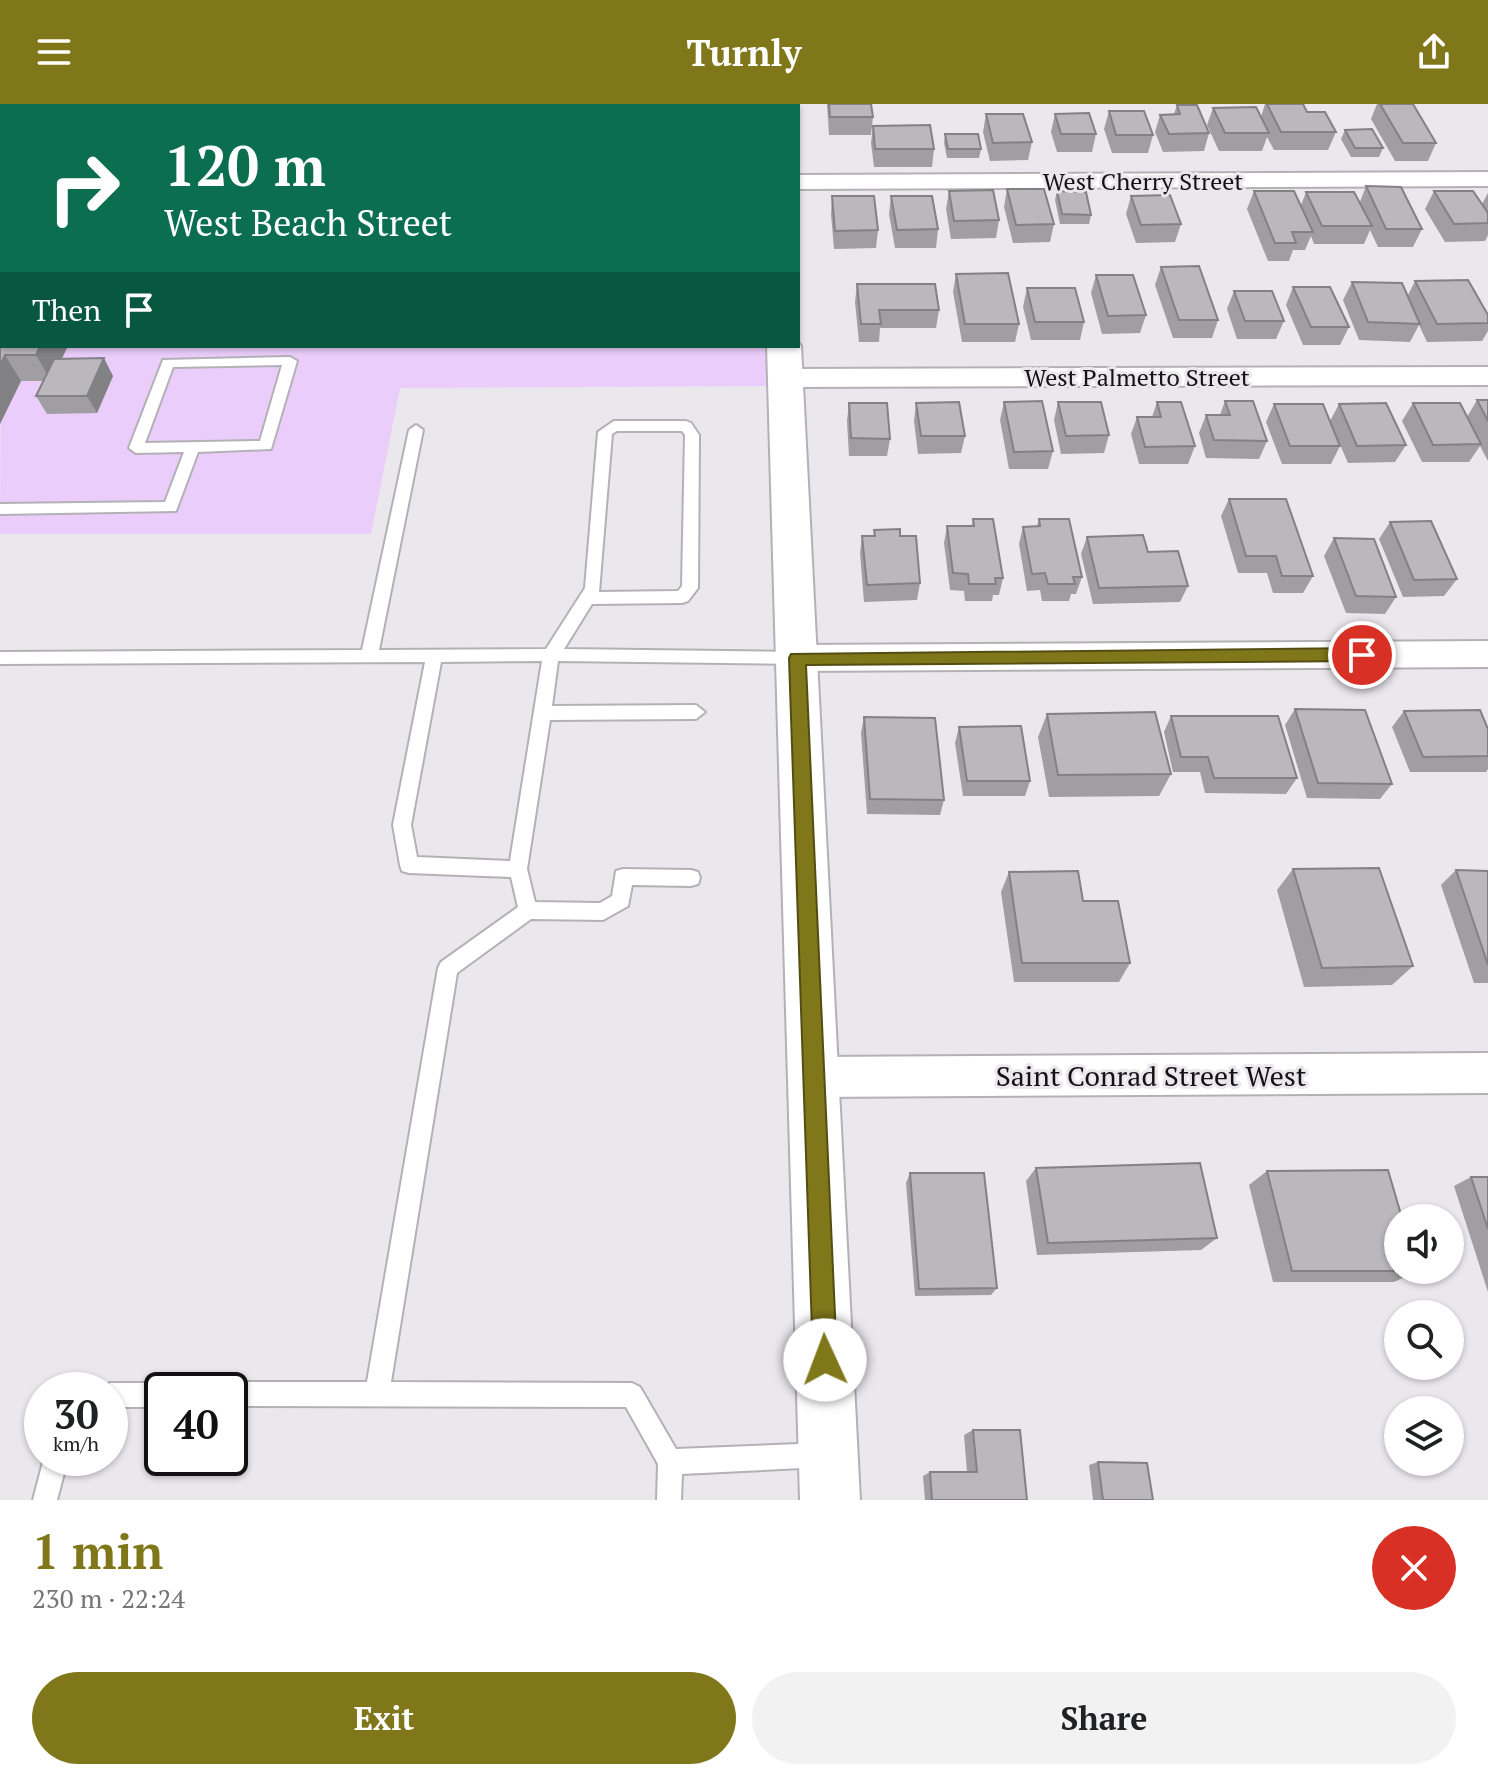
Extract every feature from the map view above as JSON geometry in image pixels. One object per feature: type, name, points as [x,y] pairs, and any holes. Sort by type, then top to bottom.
[{"type":"street","name":"West Cherry Street","points":[[800,182],[1488,179]]},
{"type":"street","name":"West Palmetto Street","points":[[785,362],[1488,376]]},
{"type":"street","points":[[785,362],[830,1500]]},
{"type":"street","points":[[797,658],[1488,654]]},
{"type":"street","name":"Saint Conrad Street West","points":[[814,1077],[1488,1073]]},
{"type":"lane","points":[[290,361],[266,446],[193,447],[136,448],[168,363],[290,361]]},
{"type":"lane","points":[[528,910],[518,869],[551,655],[593,589],[605,432],[614,426],[686,426],[692,435],[690,588],[682,597],[589,598]]},
{"type":"lane","points":[[369,657],[416,430]]},
{"type":"lane","points":[[0,509],[171,507],[193,447]]},
{"type":"lane","points":[[0,658],[551,655],[797,658]]},
{"type":"lane","points":[[434,656],[402,825],[409,865],[518,869]]},
{"type":"lane","points":[[542,713],[696,712]]},
{"type":"lane","points":[[377,1394],[448,968],[528,910],[603,912],[621,900],[623,877],[691,878]]},
{"type":"lane","points":[[248,1394],[632,1395],[670,1462],[669,1500]]},
{"type":"lane","points":[[670,1462],[828,1455]]},
{"type":"lane","points":[[45,1500],[51,1476]]},
{"type":"shaded area","points":[[1,348],[767,348],[768,386],[400,388],[371,534],[0,534]]},
{"type":"building","points":[[829,104],[871,104],[873,117],[830,117]]},
{"type":"building","points":[[1267,104],[1303,104],[1307,112],[1325,112],[1336,132],[1281,132]]},
{"type":"building","points":[[1380,104],[1413,104],[1436,143],[1403,143]]},
{"type":"building","points":[[1177,105],[1197,105],[1209,133],[1169,134],[1160,115],[1180,114]]},
{"type":"building","points":[[1256,107],[1269,133],[1225,133],[1213,108]]},
{"type":"building","points":[[1109,111],[1144,111],[1153,135],[1116,135]]},
{"type":"building","points":[[1089,113],[1096,134],[1061,134],[1055,114]]},
{"type":"building","points":[[986,114],[1023,114],[1032,142],[993,143]]},
{"type":"building","points":[[930,125],[934,149],[875,149],[873,126]]},
{"type":"building","points":[[1372,129],[1383,148],[1355,148],[1345,130]]},
{"type":"building","points":[[945,134],[978,134],[981,149],[948,149]]},
{"type":"building","points":[[1366,186],[1401,187],[1422,229],[1386,229]]},
{"type":"building","points":[[1007,189],[1044,189],[1054,224],[1016,225]]},
{"type":"building","points":[[993,190],[999,220],[954,221],[949,191]]},
{"type":"building","points":[[1057,191],[1086,192],[1091,215],[1062,214]]},
{"type":"building","points":[[1254,191],[1294,191],[1313,232],[1292,232],[1296,243],[1275,243]]},
{"type":"building","points":[[1434,191],[1473,191],[1488,213],[1488,223],[1454,224]]},
{"type":"building","points":[[1306,192],[1354,192],[1372,226],[1322,226]]},
{"type":"building","points":[[1170,195],[1181,224],[1141,225],[1131,196]]},
{"type":"building","points":[[832,196],[874,196],[878,230],[835,231]]},
{"type":"building","points":[[891,196],[932,196],[938,229],[897,230]]},
{"type":"building","points":[[1199,266],[1218,320],[1179,320],[1161,267]]},
{"type":"building","points":[[1008,273],[1019,324],[965,324],[956,274]]},
{"type":"building","points":[[1096,275],[1133,275],[1146,315],[1108,316]]},
{"type":"building","points":[[1468,280],[1488,315],[1488,323],[1437,324],[1415,281]]},
{"type":"building","points":[[1352,282],[1402,283],[1420,324],[1368,322]]},
{"type":"building","points":[[857,284],[935,284],[939,310],[879,310],[881,324],[861,324]]},
{"type":"building","points":[[1293,287],[1330,287],[1349,327],[1311,327]]},
{"type":"building","points":[[1027,288],[1075,288],[1084,322],[1035,322]]},
{"type":"building","points":[[1234,291],[1272,291],[1284,321],[1245,321]]},
{"type":"building","points":[[0,348],[39,348],[36,355],[5,355],[0,365]]},
{"type":"building","points":[[104,358],[87,396],[36,396],[54,359]]},
{"type":"building","points":[[1477,400],[1488,400],[1488,421]]},
{"type":"building","points":[[1042,401],[1053,451],[1014,452],[1004,402]]},
{"type":"building","points":[[1225,401],[1253,401],[1267,441],[1214,440],[1206,415],[1230,415]]},
{"type":"building","points":[[959,402],[965,436],[921,436],[916,403]]},
{"type":"building","points":[[1058,402],[1101,402],[1109,435],[1066,436]]},
{"type":"building","points":[[1157,402],[1181,402],[1195,446],[1145,447],[1137,417],[1161,417]]},
{"type":"building","points":[[849,403],[887,403],[890,439],[851,438]]},
{"type":"building","points":[[1386,403],[1406,445],[1357,446],[1339,404]]},
{"type":"building","points":[[1413,403],[1460,403],[1481,444],[1433,445]]},
{"type":"building","points":[[1274,404],[1323,404],[1340,446],[1290,446]]},
{"type":"building","points":[[1229,499],[1286,499],[1313,576],[1282,576],[1276,556],[1246,556]]},
{"type":"building","points":[[973,519],[993,519],[1003,578],[995,578],[996,584],[969,584],[968,574],[953,573],[947,526],[974,526]]},
{"type":"building","points":[[1039,519],[1069,519],[1082,577],[1073,577],[1075,584],[1048,584],[1045,573],[1032,574],[1023,527],[1040,526]]},
{"type":"building","points":[[1431,521],[1457,579],[1414,580],[1390,522]]},
{"type":"building","points":[[900,529],[900,536],[916,536],[920,583],[867,585],[862,536],[875,536],[874,530]]},
{"type":"building","points":[[1143,535],[1148,552],[1178,551],[1188,586],[1099,588],[1087,537]]},
{"type":"building","points":[[1334,538],[1374,539],[1396,597],[1356,596]]},
{"type":"building","points":[[1295,709],[1365,710],[1392,784],[1318,783]]},
{"type":"building","points":[[1480,710],[1488,729],[1488,756],[1423,757],[1404,711]]},
{"type":"building","points":[[1155,712],[1171,774],[1058,775],[1047,714]]},
{"type":"building","points":[[1171,716],[1278,716],[1297,778],[1214,778],[1208,757],[1181,757]]},
{"type":"building","points":[[864,717],[935,718],[944,800],[870,799]]},
{"type":"building","points":[[1021,726],[1030,781],[967,781],[959,727]]},
{"type":"building","points":[[1379,868],[1413,966],[1322,968],[1293,869]]},
{"type":"building","points":[[1456,870],[1488,871],[1488,965]]},
{"type":"building","points":[[1078,871],[1083,901],[1118,901],[1130,963],[1022,963],[1009,872]]},
{"type":"building","points":[[1200,1163],[1217,1238],[1048,1243],[1036,1168]]},
{"type":"building","points":[[1388,1170],[1398,1204],[1384,1204],[1384,1271],[1292,1271],[1267,1171]]},
{"type":"building","points":[[910,1173],[984,1173],[997,1288],[919,1289]]},
{"type":"building","points":[[1471,1177],[1488,1177],[1488,1229]]},
{"type":"building","points":[[973,1430],[1020,1430],[1027,1500],[932,1500],[930,1472],[977,1472]]},
{"type":"building","points":[[1098,1462],[1147,1463],[1153,1500],[1103,1500]]},
{"type":"route","points":[[825,1360],[797,658],[1362,655]]}]
